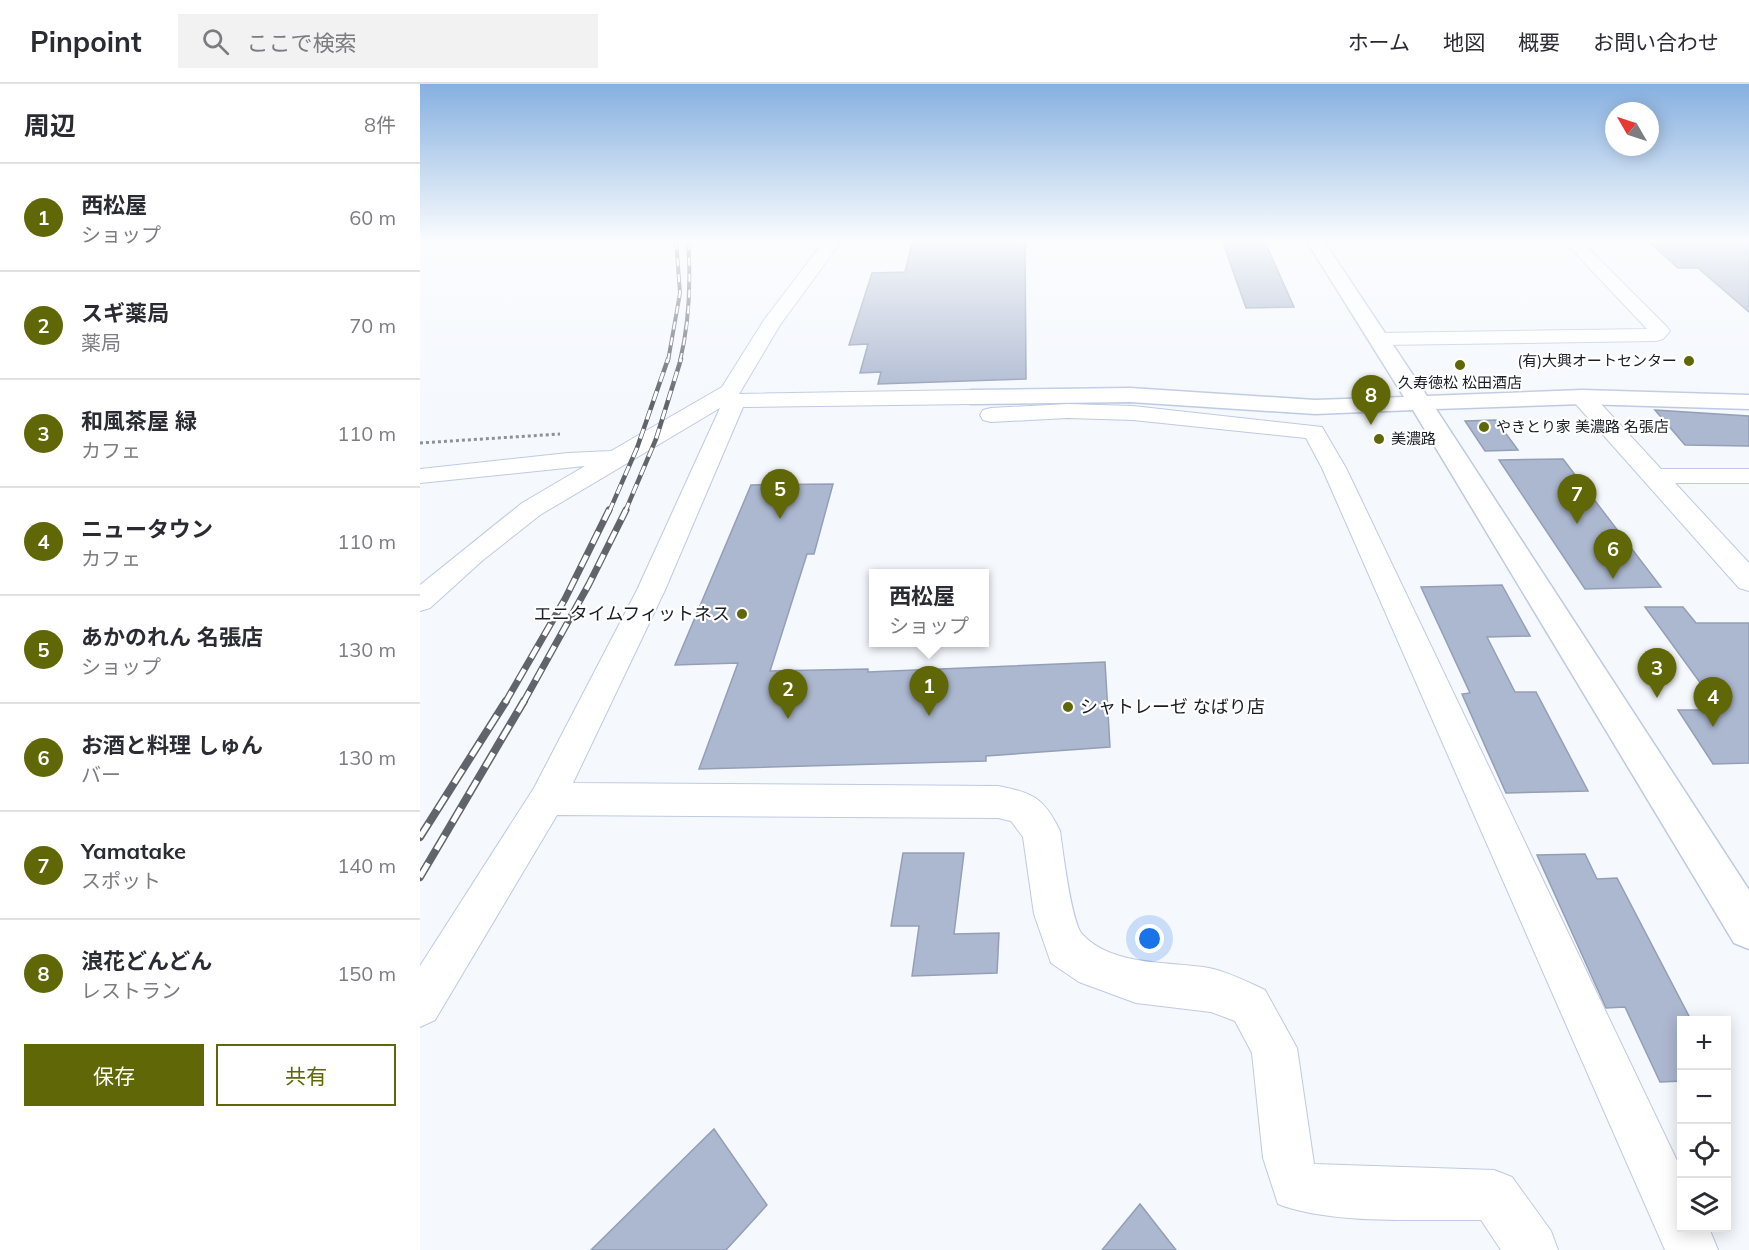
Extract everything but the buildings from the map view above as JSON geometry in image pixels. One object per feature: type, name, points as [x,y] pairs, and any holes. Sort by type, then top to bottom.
[{"type":"street","points":[[420,1005],[547,799],[651,590],[730,391],[771,324],[793,294]]},
{"type":"street","points":[[1350,294],[1745,915]]},
{"type":"street","points":[[1380,339],[1656,335],[1660,332],[1624,294]]},
{"type":"street","points":[[420,602],[473,554],[531,509],[614,458],[725,402],[1130,395],[1272,406],[1419,405],[1582,397],[1749,402]]},
{"type":"street","points":[[1582,397],[1749,581]]},
{"type":"street","points":[[991,415],[1068,411],[1133,413],[1314,432],[1334,468],[1692,1250]]},
{"type":"street","points":[[420,476],[568,460],[614,458]]},
{"type":"street","points":[[1653,476],[1749,476]]},
{"type":"street","points":[[547,799],[998,802],[1022,807],[1041,831],[1054,914],[1066,948],[1094,967],[1136,982],[1211,990],[1250,1005],[1274,1048],[1288,1158],[1296,1186],[1324,1191],[1494,1195],[1532,1250]]},
{"type":"railway","points":[[668,361],[680,294]]},
{"type":"railway","points":[[680,361],[686,331],[689,294]]},
{"type":"railway","points":[[609,512],[637,448],[668,359]]},
{"type":"railway","points":[[625,512],[656,439],[681,359]]},
{"type":"railway","points":[[505,703],[565,599],[609,510]]},
{"type":"railway","points":[[523,703],[589,584],[625,512]]},
{"type":"railway","points":[[420,837],[506,701]]},
{"type":"railway","points":[[420,877],[524,701]]},
{"type":"place","name":"(有)大興オートセンター","points":[[1689,361]]},
{"type":"place","name":"久寿徳松 松田酒店","points":[[1460,365]]},
{"type":"place","name":"浪花どんどん","points":[[1371,425]]},
{"type":"place","name":"やきとり家 美濃路 名張店","points":[[1484,427]]},
{"type":"place","name":"美濃路","points":[[1379,439]]},
{"type":"place","name":"あかのれん 名張店","points":[[780,519]]},
{"type":"place","name":"Yamatake","points":[[1577,524]]},
{"type":"place","name":"お酒と料理 しゅん","points":[[1613,579]]},
{"type":"place","name":"エニタイムフィットネス","points":[[742,614]]},
{"type":"place","name":"和風茶屋 緑","points":[[1657,698]]},
{"type":"place","name":"シャトレーゼ なばり店","points":[[1068,707]]},
{"type":"place","name":"西松屋","points":[[929,716]]},
{"type":"place","name":"スギ薬局","points":[[788,719]]},
{"type":"place","name":"ニュータウン","points":[[1713,727]]}]
